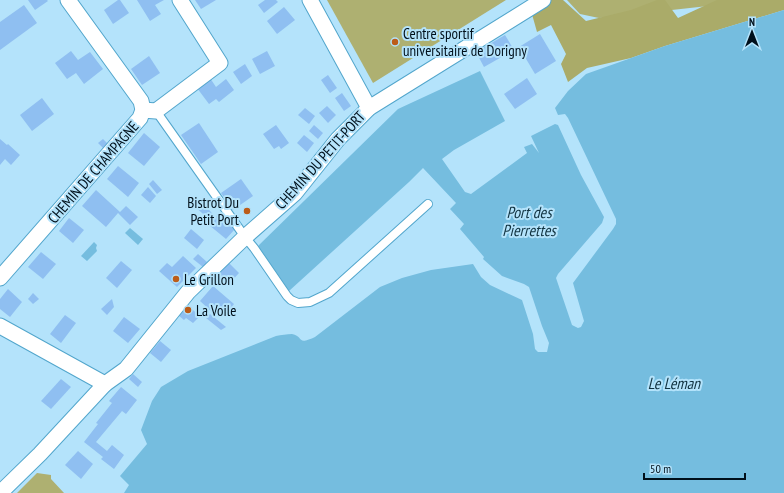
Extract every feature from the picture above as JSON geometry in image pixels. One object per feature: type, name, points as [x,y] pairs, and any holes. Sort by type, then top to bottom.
[{"type":"street","name":"CHEMIN DE CHAMPAGNE","points":[[0,278],[140,118],[149,111],[68,0]]},
{"type":"street","points":[[149,111],[220,63],[180,0]]},
{"type":"street","points":[[310,0],[369,108]]},
{"type":"street","name":"CHEMIN DU PETIT-PORT","points":[[0,493],[40,454],[105,384],[126,368],[188,292],[245,237],[295,193],[338,139],[369,108],[543,0]]},
{"type":"street","points":[[0,326],[105,384]]},
{"type":"lane","points":[[149,111],[254,248],[287,296],[291,300],[298,303],[310,302],[329,293],[428,204]]},
{"type":"green space","name":"Centre sportif universitaire de Dorigny","points":[[327,0],[506,0],[373,83]]},
{"type":"green space","points":[[528,0],[563,0],[586,21],[631,10],[657,0],[665,0],[678,18],[717,0],[784,0],[784,10],[665,46],[631,58],[587,68],[568,82],[561,64],[566,54],[551,25],[537,32]]},
{"type":"green space","points":[[567,0],[722,0],[708,6],[599,18],[580,14]]},
{"type":"green space","points":[[37,473],[51,475],[51,479],[64,493],[17,493]]},
{"type":"water","name":"Le Léman","points":[[784,10],[784,493],[124,493],[129,485],[120,476],[147,444],[141,430],[152,401],[161,387],[188,371],[276,336],[292,334],[296,335],[303,341],[309,340],[380,287],[402,278],[431,270],[473,264],[481,277],[490,285],[522,300],[533,334],[535,349],[538,352],[547,352],[549,343],[529,287],[502,276],[483,259],[484,257],[460,229],[464,224],[450,209],[456,203],[423,168],[289,291],[258,246],[398,109],[480,71],[505,121],[454,150],[442,159],[465,192],[471,194],[527,153],[524,147],[532,144],[539,153],[531,136],[555,124],[558,125],[581,175],[604,217],[602,223],[556,278],[572,325],[578,328],[581,327],[584,321],[573,283],[613,229],[616,224],[616,219],[568,118],[565,114],[558,115],[555,108],[568,91],[586,74],[665,46]]},
{"type":"water","points":[[130,228],[143,239],[138,245],[125,233]]},
{"type":"water","points":[[94,242],[97,245],[97,251],[87,261],[81,256]]},
{"type":"building","points":[[28,0],[47,0],[48,1],[35,10]]},
{"type":"building","points":[[120,0],[129,13],[113,24],[104,10]]},
{"type":"building","points":[[137,0],[164,0],[155,5],[161,14],[150,21]]},
{"type":"building","points":[[195,0],[216,0],[201,9]]},
{"type":"building","points":[[265,0],[276,0],[278,2],[264,13],[258,5]]},
{"type":"building","points":[[24,5],[37,23],[0,50],[0,22]]},
{"type":"building","points":[[284,7],[295,20],[277,34],[267,21]]},
{"type":"building","points":[[540,34],[556,61],[535,74],[519,47]]},
{"type":"building","points":[[505,35],[514,50],[484,67],[476,52]]},
{"type":"building","points":[[71,51],[78,60],[90,52],[103,69],[84,84],[76,73],[67,79],[55,63]]},
{"type":"building","points":[[267,51],[275,66],[260,74],[252,59]]},
{"type":"building","points":[[149,56],[160,73],[142,85],[131,69]]},
{"type":"building","points":[[245,64],[252,76],[241,84],[233,72]]},
{"type":"building","points":[[328,75],[337,88],[330,93],[321,80]]},
{"type":"building","points":[[210,78],[216,87],[226,79],[234,90],[219,102],[216,99],[209,104],[197,88]]},
{"type":"building","points":[[527,78],[537,94],[515,109],[504,94]]},
{"type":"building","points":[[342,93],[351,106],[344,111],[335,98]]},
{"type":"building","points":[[42,98],[54,114],[32,131],[20,115]]},
{"type":"building","points":[[327,106],[336,115],[328,123],[319,113]]},
{"type":"building","points":[[305,108],[315,116],[309,124],[298,115]]},
{"type":"building","points":[[199,123],[218,152],[201,164],[181,135]]},
{"type":"building","points":[[276,125],[289,143],[281,149],[279,146],[274,149],[263,134]]},
{"type":"building","points":[[314,125],[323,133],[318,139],[309,131]]},
{"type":"building","points":[[144,133],[160,147],[144,166],[128,153]]},
{"type":"building","points":[[304,135],[314,143],[307,152],[297,143]]},
{"type":"building","points":[[0,139],[20,155],[11,165],[5,159],[0,165]]},
{"type":"building","points":[[103,139],[108,144],[103,148],[98,143]]},
{"type":"building","points":[[118,166],[139,183],[128,197],[107,179]]},
{"type":"building","points":[[241,179],[253,196],[233,210],[221,193]]},
{"type":"building","points":[[153,180],[162,190],[157,194],[149,184]]},
{"type":"building","points":[[148,187],[156,196],[150,203],[141,195]]},
{"type":"building","points":[[96,190],[120,212],[126,206],[138,217],[130,225],[118,213],[106,227],[82,206]]},
{"type":"building","points":[[201,200],[215,217],[211,221],[193,205]]},
{"type":"building","points":[[218,214],[235,229],[226,239],[209,225]]},
{"type":"building","points":[[69,218],[84,230],[73,243],[59,231]]},
{"type":"building","points":[[191,229],[204,240],[197,249],[184,238]]},
{"type":"building","points":[[41,252],[56,264],[43,279],[28,267]]},
{"type":"building","points":[[198,254],[207,262],[203,267],[193,259]]},
{"type":"building","name":"Le Grillon","points":[[183,256],[196,268],[177,287],[159,271],[167,263],[172,267]]},
{"type":"building","points":[[121,261],[132,270],[117,288],[106,278]]},
{"type":"building","points":[[227,261],[239,273],[229,284],[216,272]]},
{"type":"building","points":[[213,286],[234,304],[226,314],[216,305],[211,311],[200,301]]},
{"type":"building","points":[[8,289],[22,302],[10,317],[0,309],[0,299]]},
{"type":"building","points":[[33,293],[39,299],[33,304],[28,299]]},
{"type":"building","points":[[112,299],[114,307],[107,315],[101,309]]},
{"type":"building","name":"La Voile","points":[[187,305],[200,316],[193,323],[186,318],[184,320],[178,315]]},
{"type":"building","points":[[210,314],[226,327],[221,330],[206,318]]},
{"type":"building","points":[[65,315],[76,323],[61,343],[50,334]]},
{"type":"building","points":[[124,317],[140,329],[128,343],[113,331]]},
{"type":"building","points":[[160,341],[171,350],[161,362],[150,353]]},
{"type":"building","points":[[133,374],[142,382],[138,387],[129,379]]},
{"type":"building","points":[[61,379],[71,387],[51,409],[41,401]]},
{"type":"building","points":[[121,387],[137,400],[126,414],[122,411],[96,442],[107,451],[112,445],[124,455],[114,469],[101,459],[103,457],[84,442],[98,424],[96,423],[112,403],[109,401]]},
{"type":"building","points":[[78,451],[93,464],[81,479],[65,465]]},
{"type":"place","name":"Centre sportif universitaire de Dorigny","points":[[395,42]]},
{"type":"place","name":"Bistrot Du Petit Port","points":[[247,211]]},
{"type":"place","name":"Le Grillon","points":[[176,279]]},
{"type":"place","name":"La Voile","points":[[188,310]]},
{"type":"water label","name":"Port des Pierrettes","points":[[529,221]]}]
